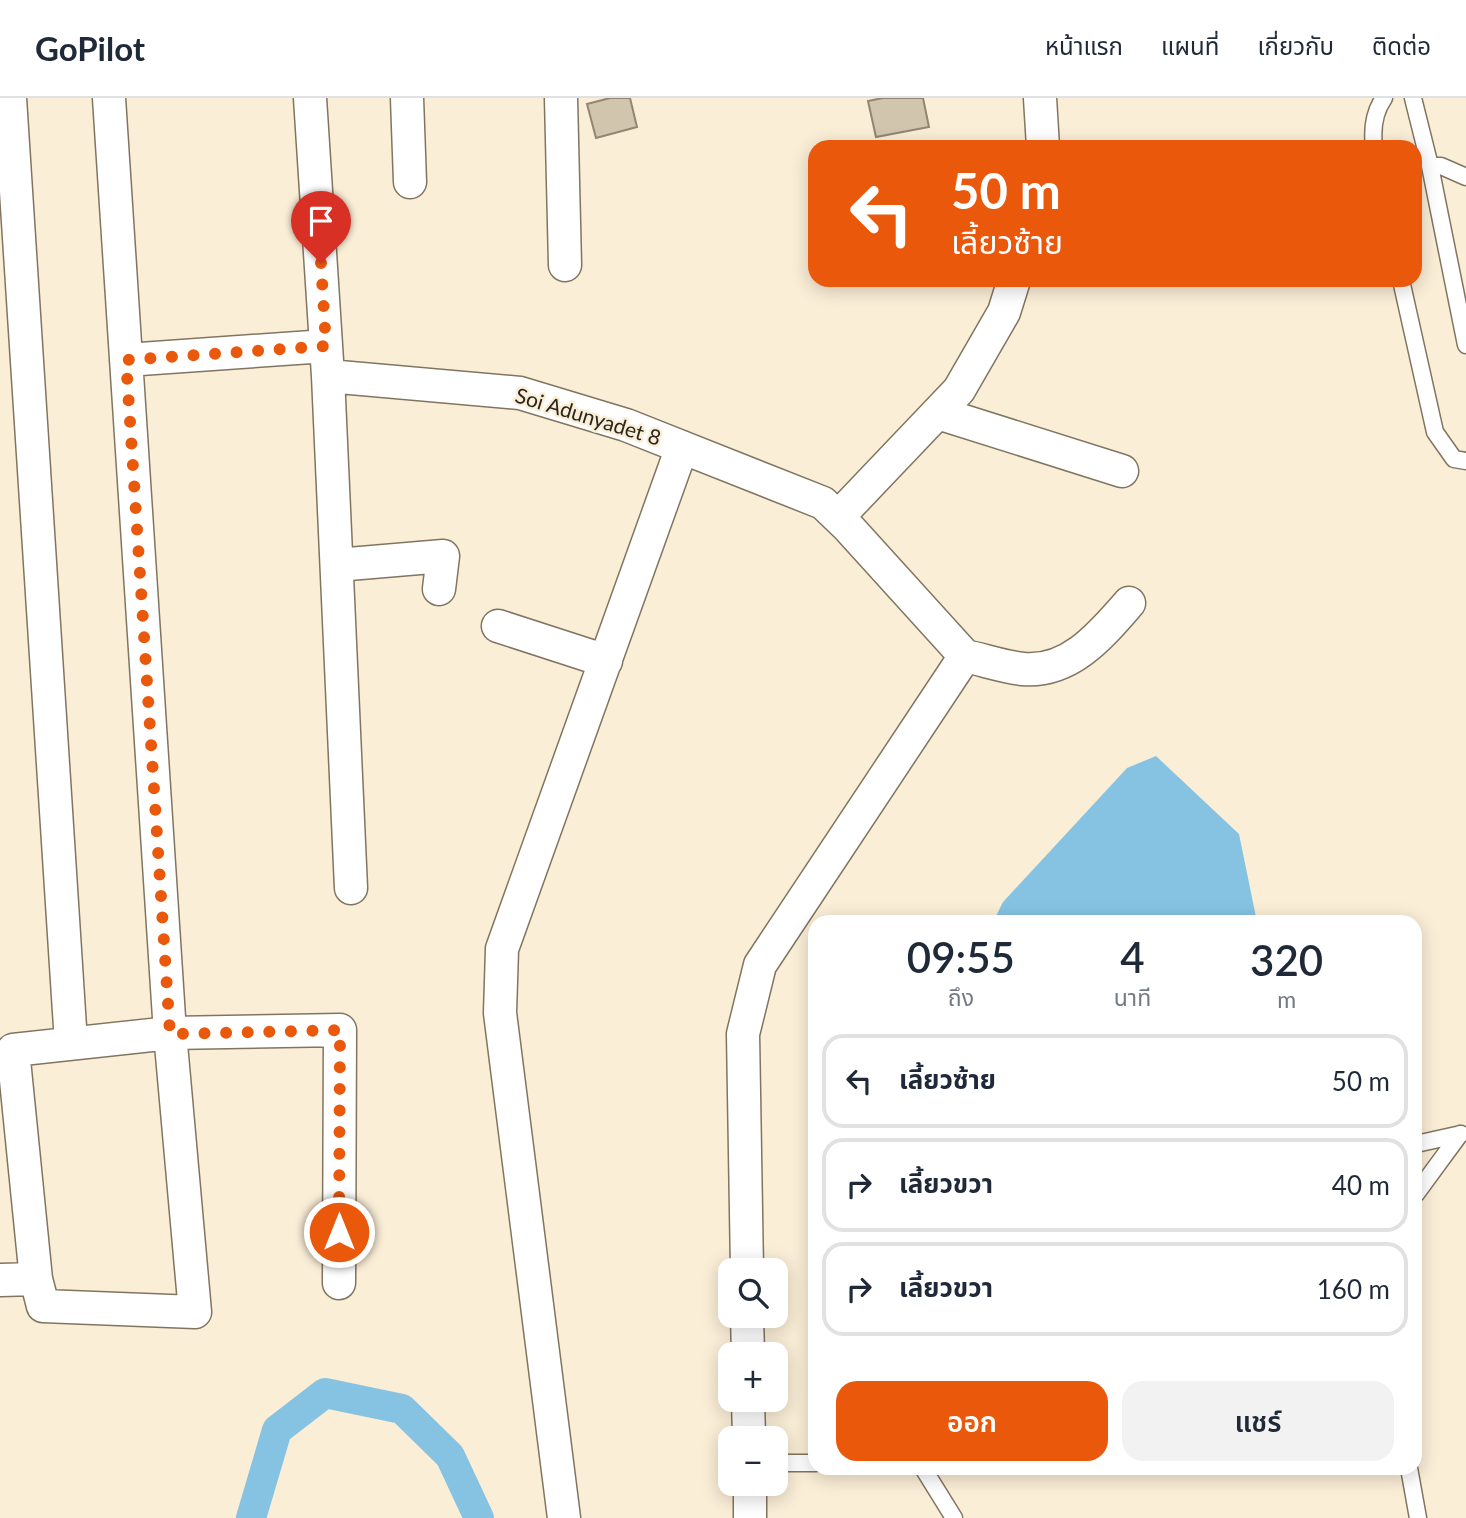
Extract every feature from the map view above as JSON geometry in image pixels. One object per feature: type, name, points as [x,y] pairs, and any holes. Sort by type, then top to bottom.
[{"type":"street","points":[[10,98],[71,1043]]},
{"type":"street","points":[[109,98],[170,1034],[195,1312],[43,1306],[36,1279],[13,1050],[170,1034],[340,1030],[339,1283]]},
{"type":"street","points":[[310,98],[327,361],[351,888]]},
{"type":"street","points":[[407,98],[410,182]]},
{"type":"street","points":[[561,98],[565,265]]},
{"type":"street","points":[[1040,98],[1043,140]]},
{"type":"street","points":[[838,517],[959,390],[1004,312],[1012,287]]},
{"type":"street","name":"Soi Adunyadet 8","points":[[126,360],[327,361],[520,393],[626,425],[823,503],[965,656]]},
{"type":"street","points":[[937,413],[1122,471]]},
{"type":"street","points":[[564,1518],[500,1013],[502,949],[682,447]]},
{"type":"street","points":[[337,565],[443,556],[439,589]]},
{"type":"street","points":[[747,1258],[743,1034],[760,965],[965,656],[1023,669],[1055,666],[1087,648],[1129,603]]},
{"type":"street","points":[[498,626],[606,661]]},
{"type":"street","points":[[0,1280],[36,1279]]},
{"type":"street","points":[[750,1496],[750,1518]]},
{"type":"lane","points":[[1374,140],[1378,106],[1384,98]]},
{"type":"lane","points":[[1413,98],[1430,166],[1466,345]]},
{"type":"lane","points":[[1430,166],[1441,166],[1466,177]]},
{"type":"lane","points":[[1403,287],[1436,432],[1454,459],[1466,461]]},
{"type":"lane","points":[[1422,1143],[1463,1134]]},
{"type":"lane","points":[[1422,1186],[1463,1134]]},
{"type":"lane","points":[[788,1463],[808,1463]]},
{"type":"lane","points":[[927,1475],[954,1518]]},
{"type":"lane","points":[[1410,1475],[1419,1518]]},
{"type":"water","points":[[1156,756],[1239,834],[1256,915],[996,915],[1003,902],[1127,768]]},
{"type":"building","points":[[610,98],[630,98],[637,127],[596,138],[587,104]]},
{"type":"building","points":[[883,98],[923,98],[929,127],[876,137],[868,101]]},
{"type":"waterway","points":[[251,1518],[277,1430],[325,1393],[402,1409],[450,1456],[479,1518]]},
{"type":"route","points":[[321,263],[326,346],[126,360],[170,1034],[340,1030],[339,1232]]}]
